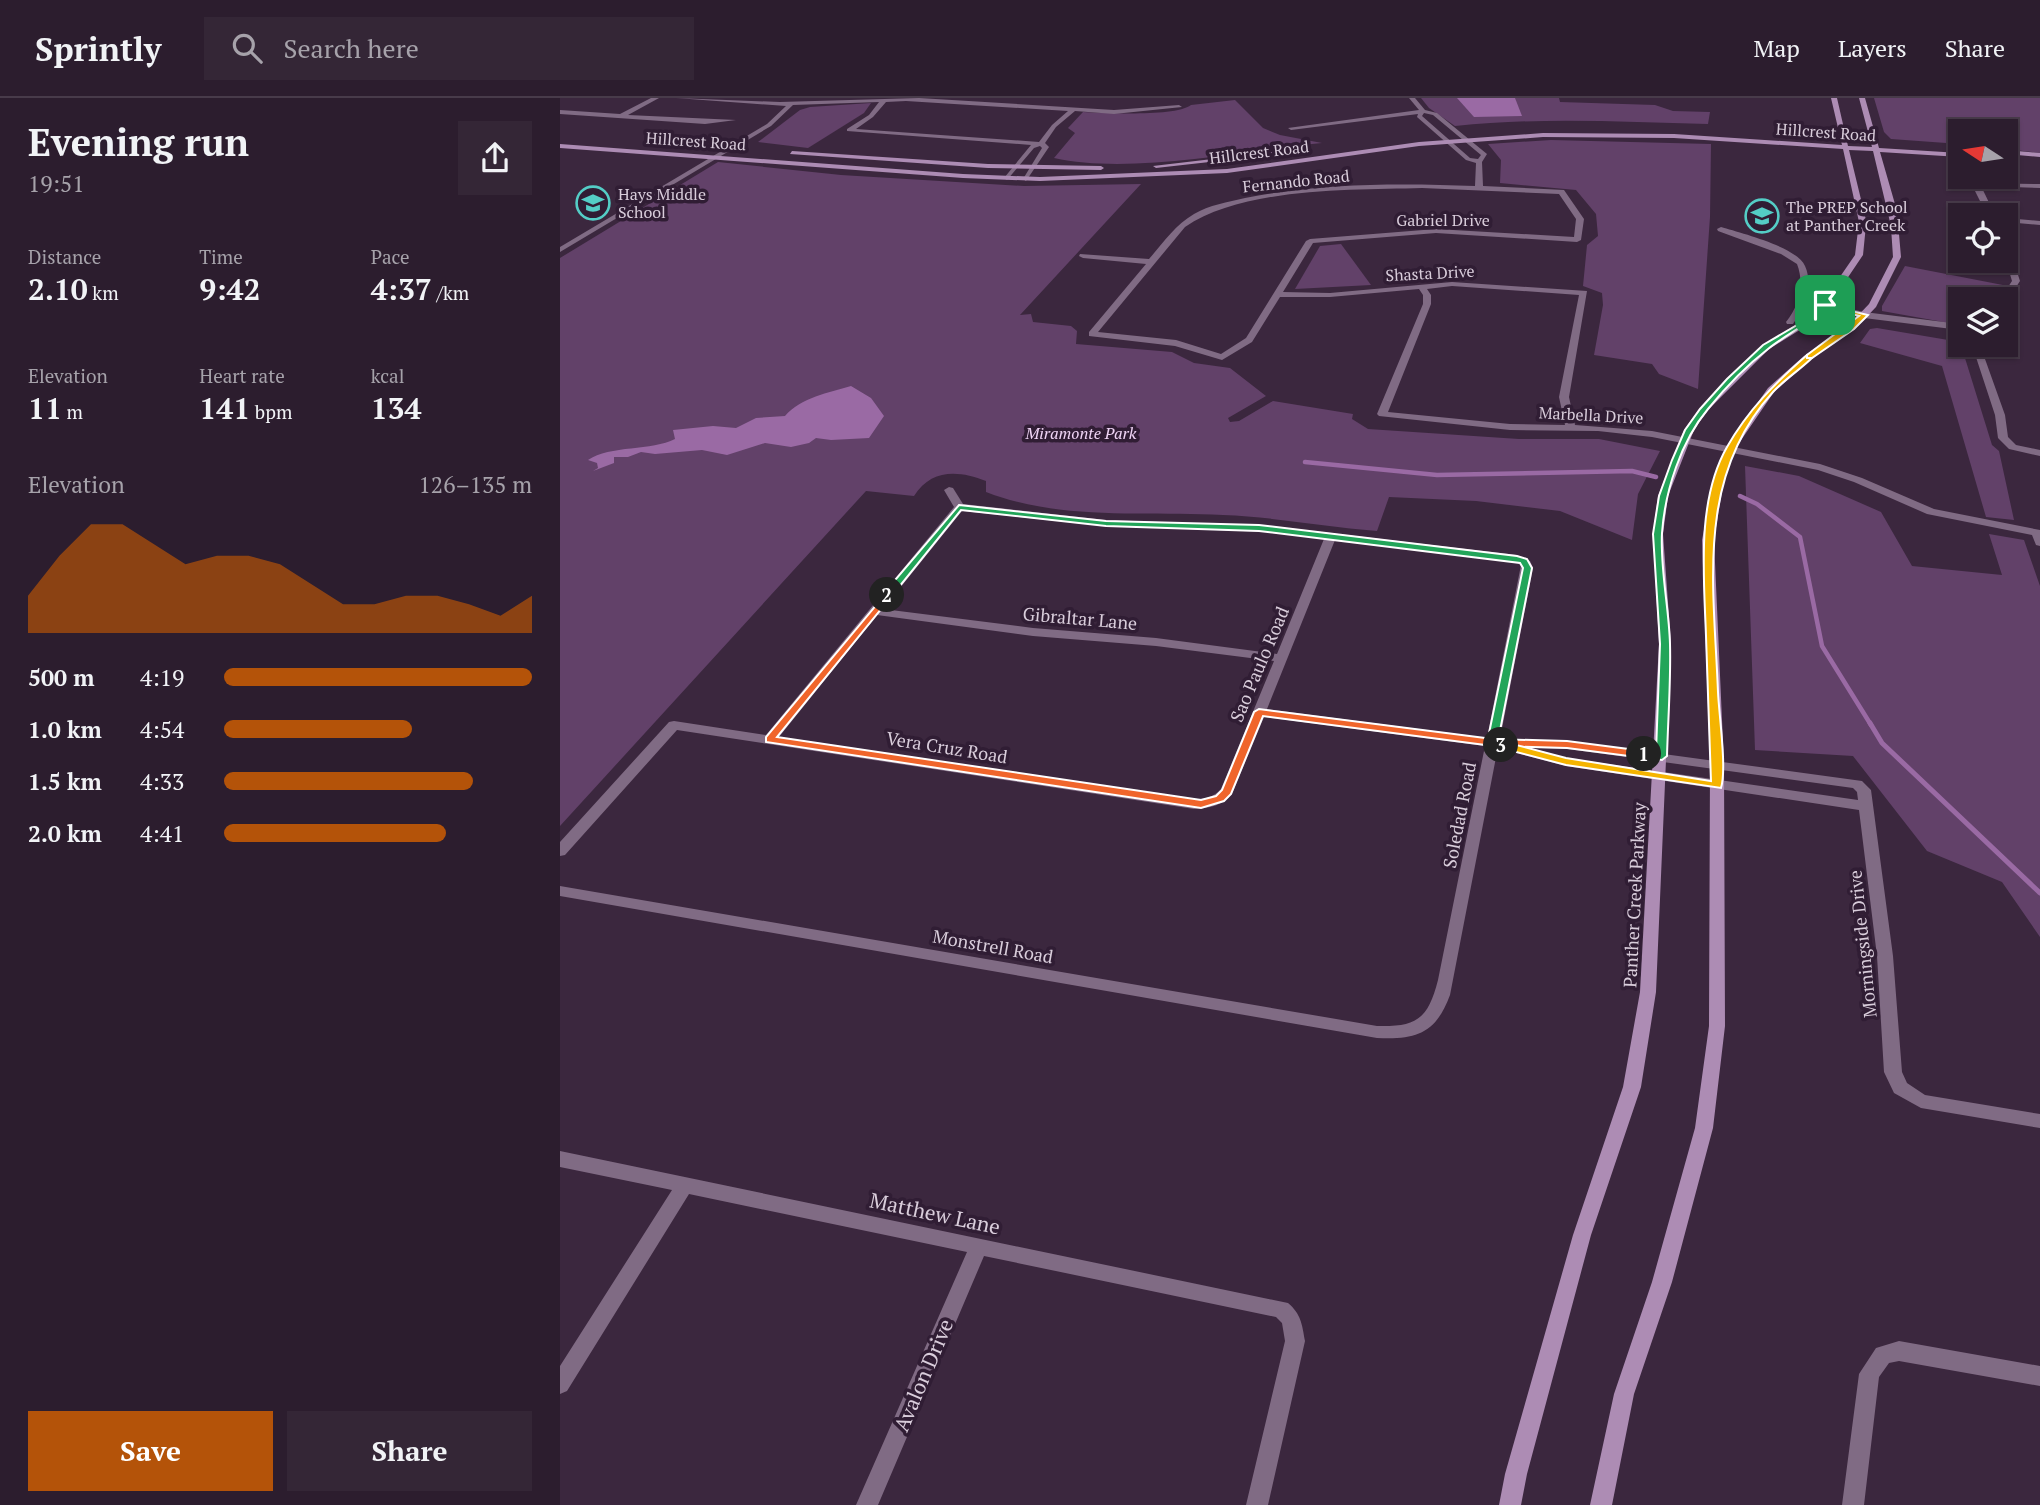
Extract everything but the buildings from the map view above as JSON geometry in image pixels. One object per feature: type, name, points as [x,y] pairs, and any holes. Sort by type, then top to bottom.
[{"type":"main road","name":"Panther Creek Parkway","points":[[1510,1505],[1516,1474],[1582,1235],[1632,1087],[1648,992],[1662,756],[1665,644],[1658,534],[1663,496],[1685,440],[1703,409],[1766,347],[1800,327],[1825,305],[1859,255],[1863,222],[1834,98]]},
{"type":"main road","points":[[1601,1505],[1624,1394],[1662,1282],[1704,1128],[1717,1026],[1717,765],[1708,540],[1718,479],[1730,449],[1771,390],[1864,315],[1873,305],[1897,257],[1894,225],[1862,98]]},
{"type":"main road","points":[[1527,127],[1568,126]]},
{"type":"main road","name":"Hillcrest Road","points":[[1645,127],[1846,143],[1948,148]]},
{"type":"main road","points":[[1426,134],[1468,130]]},
{"type":"main road","name":"Hillcrest Road","points":[[560,146],[1026,179],[1227,171],[1466,139],[1629,134],[1846,143]]},
{"type":"main road","points":[[560,141],[568,137]]},
{"type":"main road","name":"Hillcrest Road","points":[[1876,145],[1948,154]]},
{"type":"main road","name":"Hillcrest Road","points":[[710,147],[742,149]]},
{"type":"main road","name":"Hillcrest Road","points":[[778,152],[1033,168],[1191,164],[1311,150]]},
{"type":"main road","points":[[2018,153],[2040,155]]},
{"type":"main road","points":[[2018,160],[2040,163]]},
{"type":"main road","points":[[1863,222],[1894,225]]},
{"type":"street","points":[[620,116],[656,98]]},
{"type":"street","points":[[679,98],[791,104],[929,99],[1124,112],[1178,107],[1171,99]]},
{"type":"street","points":[[1412,98],[1423,111]]},
{"type":"street","points":[[885,99],[873,114],[849,130],[1041,144],[1046,147],[1026,179]]},
{"type":"street","points":[[560,250],[777,120],[791,104]]},
{"type":"street","points":[[1007,178],[1032,147],[1041,144],[1054,126],[1073,110]]},
{"type":"street","points":[[1423,111],[1419,116],[1468,159],[1479,162]]},
{"type":"street","points":[[1291,128],[1423,111],[1435,114],[1485,155],[1479,162],[1479,187]]},
{"type":"street","points":[[560,112],[705,122],[733,120]]},
{"type":"street","points":[[1985,203],[1977,187],[1983,183],[2040,186]]},
{"type":"street","name":"Fernando Road","points":[[1278,294],[1249,341],[1222,357],[1176,343],[1092,334],[1188,219],[1206,209],[1228,203],[1386,187],[1479,187],[1561,192],[1580,219],[1577,240]]},
{"type":"street","points":[[2018,221],[2040,223]]},
{"type":"street","points":[[1721,229],[1796,258],[1803,270],[1804,301],[1803,308],[1790,322]]},
{"type":"street","name":"Gabriel Drive","points":[[1278,294],[1310,241],[1436,231],[1577,240]]},
{"type":"street","points":[[1083,256],[1151,262]]},
{"type":"street","name":"Shasta Drive","points":[[1278,294],[1330,295],[1470,284],[1584,293],[1564,397],[1571,428]]},
{"type":"street","name":"Marbella Drive","points":[[1421,286],[1427,295],[1427,304],[1382,414],[1510,427],[1630,430],[1685,440],[1833,471],[1904,502],[1945,516],[2038,538]]},
{"type":"street","points":[[1804,301],[1864,315],[1948,326]]},
{"type":"street","points":[[1864,315],[1881,324],[1948,333]]},
{"type":"street","points":[[1980,357],[2000,415],[2003,438],[2013,447],[2040,453]]},
{"type":"street","points":[[949,491],[959,508]]},
{"type":"street","points":[[959,508],[1095,523],[1234,526],[1331,536]]},
{"type":"street","points":[[770,739],[959,508]]},
{"type":"street","name":"Soledad Road","points":[[1331,536],[1517,558],[1524,561],[1527,568],[1444,992],[1432,1019],[1420,1028]]},
{"type":"street","name":"Sao Paulo Road","points":[[1215,801],[1227,791],[1331,536]]},
{"type":"street","name":"Gibraltar Lane","points":[[874,611],[1033,632],[1156,642],[1283,658]]},
{"type":"street","points":[[1259,712],[1493,743],[1567,745],[1662,756],[1851,782],[1865,798]]},
{"type":"street","name":"Vera Cruz Road","points":[[560,851],[674,725],[1194,804],[1215,801]]},
{"type":"street","points":[[1493,743],[1566,762],[1717,785],[1865,798]]},
{"type":"street","name":"Morningside Drive","points":[[1865,798],[1885,956],[1893,1072],[1903,1092],[1921,1101],[2040,1121]]},
{"type":"street","name":"Monstrell Road","points":[[560,891],[1377,1032],[1399,1033],[1420,1028]]},
{"type":"street","name":"Matthew Lane","points":[[560,1159],[1273,1306],[1287,1314],[1293,1324],[1296,1341],[1257,1505]]},
{"type":"street","points":[[560,1384],[685,1185]]},
{"type":"street","name":"Avalon Drive","points":[[867,1505],[979,1246]]},
{"type":"street","points":[[1853,1505],[1869,1374],[1883,1355],[1899,1351],[2040,1376]]},
{"type":"green space","points":[[1421,98],[1559,98],[1560,102],[1655,105],[1673,111],[1710,112],[1708,124],[1550,121],[1455,126],[1429,108]]},
{"type":"green space","points":[[1874,98],[2040,98],[2040,153],[2018,150],[2018,119],[1948,119],[1948,143],[1891,139],[1884,132]]},
{"type":"green space","points":[[1235,100],[1263,128],[1280,135],[1322,143],[1151,163],[1084,163],[1054,158],[1075,133],[1068,128],[1083,112],[1156,113],[1183,109],[1191,105]]},
{"type":"green space","points":[[871,103],[864,113],[808,148],[758,142],[800,110]]},
{"type":"green space","points":[[1551,140],[1711,144],[1710,217],[1698,389],[1659,374],[1652,364],[1594,355],[1603,305],[1602,293],[1583,286],[1587,245],[1598,236],[1596,214],[1576,190],[1500,183],[1501,160],[1488,144]]},
{"type":"green space","name":"Miramonte Park","points":[[718,162],[841,175],[1024,186],[1141,184],[1020,315],[1031,314],[1033,322],[1071,326],[1077,331],[1076,344],[1172,352],[1194,363],[1230,368],[1266,396],[1228,418],[1230,422],[1239,421],[1273,401],[1353,414],[1352,419],[1368,429],[1519,439],[1599,439],[1660,451],[1638,494],[1632,540],[1560,511],[1476,501],[1389,497],[1377,531],[1242,516],[1073,511],[1015,501],[986,492],[986,481],[955,474],[937,476],[921,487],[914,496],[866,491],[560,826],[560,258]]},
{"type":"green space","points":[[1341,244],[1371,285],[1295,289],[1320,246]]},
{"type":"green space","points":[[1905,266],[2008,286],[1948,287],[1948,323],[1882,311],[1882,306]]},
{"type":"green space","points":[[1870,329],[1948,340],[1948,357],[1965,357],[1992,445],[1999,451],[2014,520],[1986,517],[1942,366],[1860,343]]},
{"type":"green space","points":[[1745,466],[1799,476],[1881,512],[1912,566],[2002,575],[1989,534],[2024,540],[2040,586],[2040,937],[2002,882],[1927,851],[1853,756],[1755,750]]},
{"type":"shaded area","points":[[1457,98],[1515,98],[1522,116],[1474,117]]},
{"type":"shaded area","points":[[851,386],[871,398],[884,416],[869,438],[816,438],[809,443],[791,447],[765,443],[727,455],[702,450],[655,454],[641,452],[628,457],[614,457],[614,463],[593,471],[598,468],[597,463],[588,460],[608,452],[666,443],[675,439],[673,430],[713,426],[736,428],[756,418],[785,416],[807,400]]},
{"type":"waterway","points":[[1305,462],[1437,475],[1632,471],[1656,477]]},
{"type":"waterway","points":[[1740,496],[1757,504],[1800,537],[1822,646],[1871,725]]},
{"type":"waterway","points":[[1870,723],[1882,743],[2040,893]]},
{"type":"place","name":"Hays Middle School","points":[[593,203]]},
{"type":"place","name":"The PREP School at Panther Creek","points":[[1762,216]]},
{"type":"route","points":[[1825,305],[1800,327],[1766,347],[1703,409],[1689,430],[1671,472],[1663,496],[1658,534],[1665,644],[1662,756],[1567,745],[1493,743],[1259,712],[1227,791],[1220,798],[1208,803],[1194,804],[770,739],[959,508],[1106,523],[1259,528],[1517,558],[1526,563],[1527,568],[1493,743],[1566,762],[1717,785],[1708,540],[1718,479],[1730,449],[1771,390],[1807,358],[1852,327],[1864,315],[1825,305]]}]
